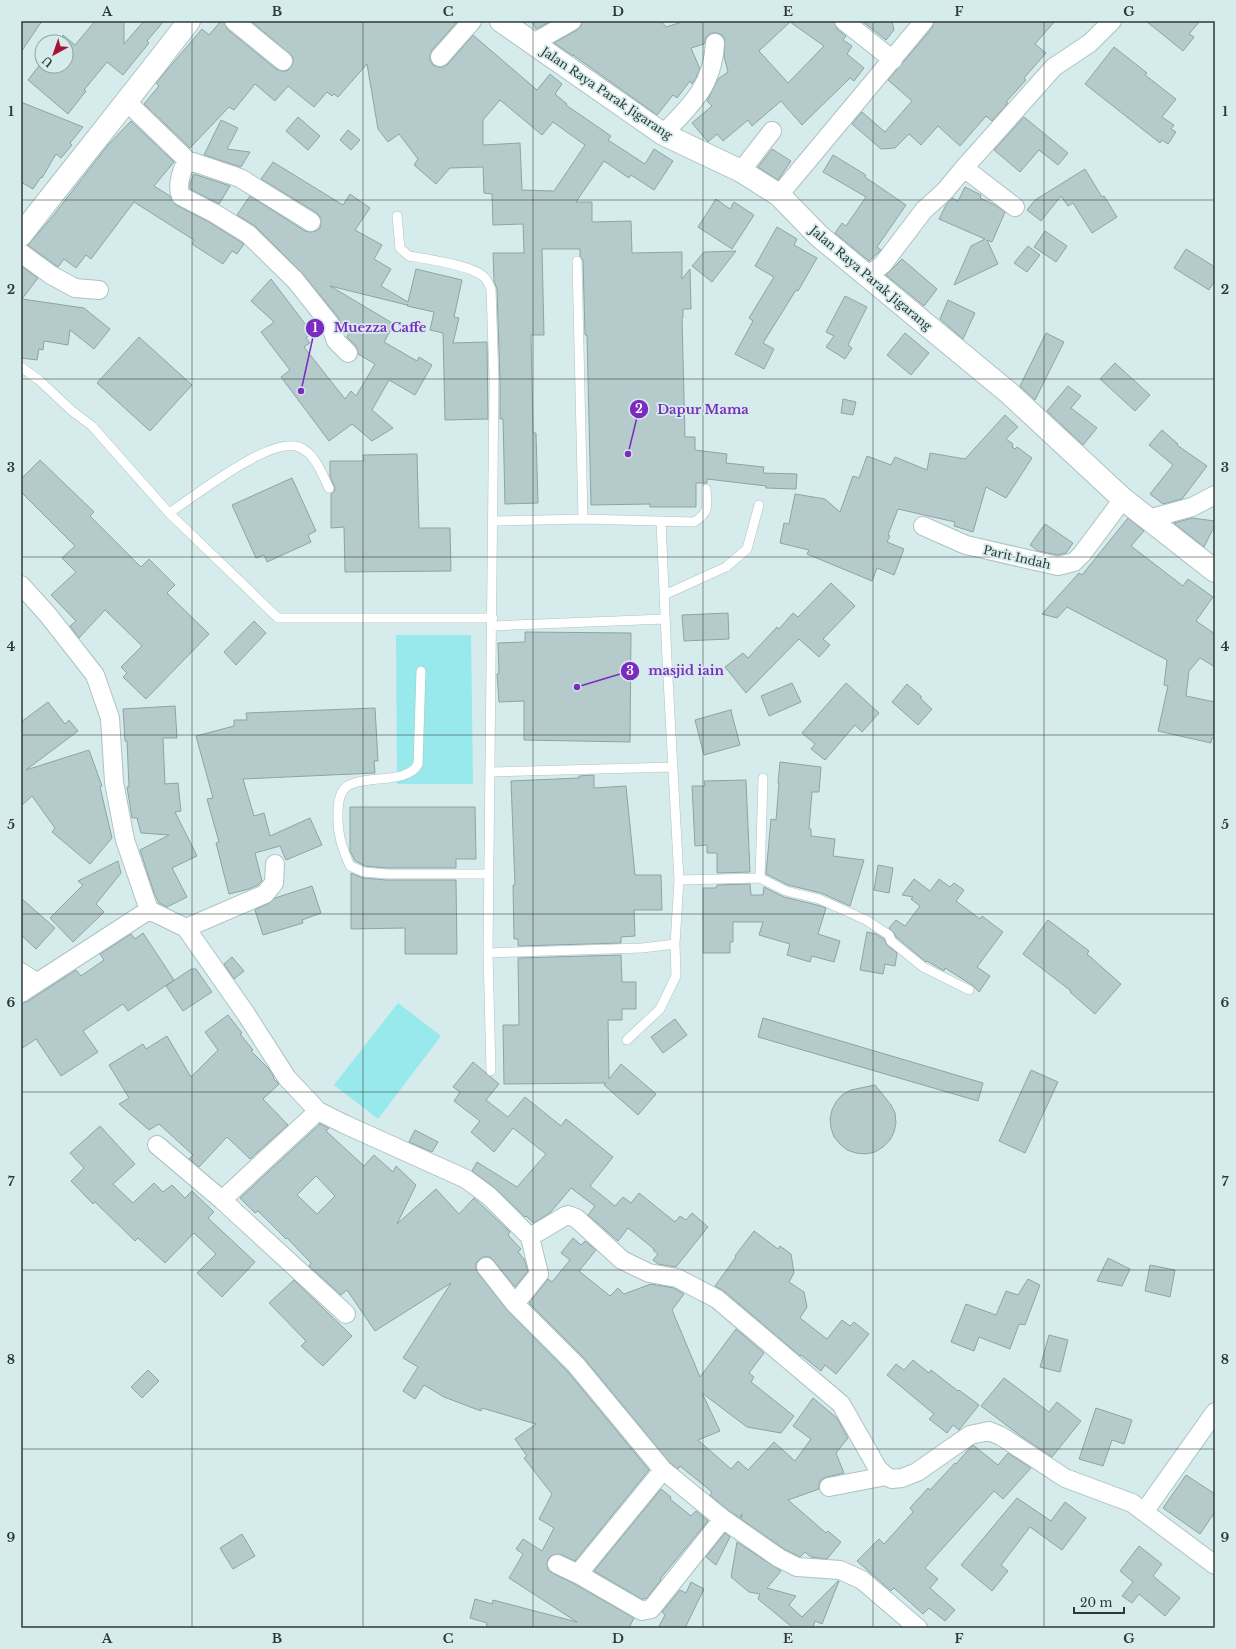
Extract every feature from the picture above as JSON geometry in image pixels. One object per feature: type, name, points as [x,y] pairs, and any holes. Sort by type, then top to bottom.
[{"type":"street","points":[[21,235],[127,102],[189,21]]},
{"type":"street","points":[[234,21],[283,61]]},
{"type":"street","points":[[440,57],[472,21]]},
{"type":"street","name":"Jalan Raya Parak Jigarang","points":[[500,21],[663,134],[741,171],[779,195],[819,236],[1009,393],[1122,499],[1215,571]]},
{"type":"street","points":[[533,43],[572,21]]},
{"type":"street","points":[[844,21],[893,60]]},
{"type":"street","points":[[779,195],[924,21]]},
{"type":"street","points":[[868,276],[883,264],[924,210],[944,192],[1054,67],[1090,43],[1112,21]]},
{"type":"street","points":[[663,134],[692,104],[708,80],[712,67],[715,43]]},
{"type":"street","points":[[127,102],[187,160],[240,178],[311,222]]},
{"type":"street","points":[[741,171],[772,131]]},
{"type":"street","points":[[187,160],[182,172],[179,189],[181,196],[214,213],[248,234],[295,280],[330,324],[336,341],[348,353]]},
{"type":"street","points":[[964,168],[1015,207]]},
{"type":"street","points":[[21,253],[51,275],[75,288],[99,290]]},
{"type":"street","points":[[1148,519],[1192,506],[1215,496]]},
{"type":"street","name":"Parit Indah","points":[[923,526],[966,545],[1058,566],[1074,562],[1082,554],[1122,499]]},
{"type":"street","points":[[21,585],[48,614],[95,675],[110,718],[114,782],[126,840],[149,910],[186,928],[246,1014],[287,1078],[318,1111],[466,1180],[489,1196],[530,1237],[539,1274],[515,1304]]},
{"type":"street","points":[[186,928],[265,894],[274,883],[274,864]]},
{"type":"street","points":[[21,993],[149,910]]},
{"type":"street","points":[[21,972],[36,982]]},
{"type":"street","points":[[222,1200],[318,1111]]},
{"type":"street","points":[[157,1145],[222,1200],[346,1314]]},
{"type":"street","points":[[530,1237],[568,1215],[576,1218],[622,1260],[649,1273],[677,1278],[717,1299],[841,1404],[878,1469],[892,1479],[902,1478],[916,1472],[970,1435],[989,1431],[1001,1436],[1065,1478],[1132,1503],[1215,1565]]},
{"type":"street","points":[[486,1267],[515,1304],[576,1365],[664,1470],[723,1519],[787,1562],[797,1567],[840,1570],[862,1580],[918,1628]]},
{"type":"street","points":[[1144,1512],[1215,1412]]},
{"type":"street","points":[[578,1574],[664,1470]]},
{"type":"street","points":[[829,1487],[886,1476]]},
{"type":"street","points":[[557,1564],[578,1574],[642,1611],[649,1610],[723,1519]]},
{"type":"lane","points":[[397,216],[400,248],[409,256],[467,269],[482,275],[488,281],[491,289],[494,381],[494,522],[488,953],[491,1071]]},
{"type":"lane","points":[[576,261],[583,520]]},
{"type":"lane","points":[[21,367],[39,380],[71,410],[92,426],[169,513],[278,618],[492,622],[665,619]]},
{"type":"lane","points":[[169,513],[238,466],[266,451],[284,446],[299,447],[313,458],[329,488]]},
{"type":"lane","points":[[494,522],[583,520],[694,522],[704,516],[707,508],[706,489]]},
{"type":"lane","points":[[664,595],[726,567],[747,549],[759,505]]},
{"type":"lane","points":[[627,1040],[660,1009],[676,976],[675,944],[679,880],[661,521]]},
{"type":"lane","points":[[421,671],[418,764],[415,770],[406,775],[362,781],[346,787],[338,800],[337,824],[341,846],[350,866],[364,872],[387,874],[489,874]]},
{"type":"lane","points":[[491,772],[673,767]]},
{"type":"lane","points":[[760,878],[763,778]]},
{"type":"lane","points":[[679,880],[760,878],[786,891],[819,899],[866,920],[889,935],[891,940],[896,945],[924,967],[969,990]]},
{"type":"lane","points":[[488,953],[642,948],[675,944]]},
{"type":"shaded area","points":[[396,635],[471,635],[473,784],[397,784]]},
{"type":"shaded area","points":[[398,1003],[441,1036],[378,1119],[334,1085]]},
{"type":"building","points":[[21,21],[42,21],[21,52]]},
{"type":"building","points":[[95,21],[124,21],[124,44],[144,21],[164,21],[147,41],[149,43],[123,75],[107,62],[84,90],[86,91],[68,114],[28,80],[34,72],[34,74],[74,74],[74,44],[75,45]]},
{"type":"building","points":[[221,21],[224,21],[227,29],[276,69],[287,71],[291,67],[293,57],[251,21],[458,21],[432,50],[430,60],[433,65],[443,67],[448,64],[473,35],[537,90],[550,74],[562,84],[555,94],[567,104],[566,105],[611,136],[608,140],[645,164],[654,149],[673,161],[654,190],[631,175],[629,178],[604,161],[576,202],[592,202],[592,222],[631,221],[632,253],[682,252],[682,279],[690,269],[691,309],[683,309],[682,318],[685,437],[695,437],[695,450],[727,454],[726,463],[764,467],[763,473],[797,474],[796,489],[766,488],[766,486],[707,479],[707,483],[696,483],[696,507],[650,507],[650,504],[591,505],[587,335],[585,335],[583,260],[580,256],[580,249],[542,249],[544,335],[531,335],[533,433],[536,433],[538,503],[505,504],[503,419],[500,419],[497,289],[494,281],[493,253],[524,253],[523,224],[493,225],[492,194],[484,193],[483,167],[450,168],[436,184],[414,165],[418,159],[399,134],[388,142],[378,129],[367,64],[338,97],[334,94],[332,96],[327,92],[314,107],[288,86],[275,101],[255,84],[234,110],[229,107],[190,148],[144,104],[159,86],[156,83],[202,29],[209,35]],"holes":[[[500,100],[542,135],[553,122],[585,145],[554,191],[522,190],[520,143],[483,145],[483,120]]]},
{"type":"building","points":[[532,21],[551,21],[536,29]]},
{"type":"building","points":[[582,21],[661,21],[666,27],[685,21],[834,21],[837,29],[846,36],[843,40],[852,46],[847,54],[864,68],[854,81],[850,78],[802,125],[781,101],[752,126],[748,120],[723,141],[717,134],[708,142],[692,123],[712,106],[707,101],[718,79],[728,72],[724,56],[725,39],[722,35],[711,33],[706,37],[704,44],[691,48],[700,69],[696,78],[692,84],[690,81],[677,98],[673,95],[657,115],[554,43],[577,30],[581,26]],"holes":[[[790,22],[824,46],[788,83],[759,51]]]},
{"type":"building","points":[[862,21],[892,21],[894,30],[886,40]]},
{"type":"building","points":[[934,21],[1055,21],[1035,44],[1046,53],[1024,78],[1026,80],[1006,102],[1008,103],[992,121],[986,116],[960,146],[938,126],[921,145],[909,134],[895,148],[881,149],[852,124],[862,112],[885,132],[912,101],[888,80],[932,28]]},
{"type":"building","points":[[1146,21],[1200,21],[1189,34],[1194,37],[1183,51]]},
{"type":"building","points":[[1114,47],[1147,73],[1145,75],[1176,99],[1162,117],[1174,125],[1171,129],[1176,132],[1168,144],[1162,140],[1160,143],[1085,84]]},
{"type":"building","points":[[21,102],[83,127],[70,143],[72,145],[61,158],[56,154],[42,178],[41,177],[33,189],[21,182]]},
{"type":"building","points":[[298,117],[320,136],[308,150],[286,131]]},
{"type":"building","points":[[1024,117],[1068,153],[1058,165],[1039,150],[1020,172],[994,150]]},
{"type":"building","points":[[221,120],[238,128],[227,149],[250,152],[241,167],[204,155]]},
{"type":"building","points":[[131,121],[174,162],[154,186],[170,196],[176,205],[209,222],[244,244],[237,254],[232,251],[223,264],[192,244],[194,240],[134,202],[91,259],[86,255],[76,268],[64,259],[58,267],[28,245],[53,216],[108,145]]},
{"type":"building","points":[[348,130],[360,140],[351,150],[340,140]]},
{"type":"building","points":[[772,149],[791,161],[778,180],[758,167]]},
{"type":"building","points":[[833,155],[866,175],[865,177],[906,205],[877,247],[881,250],[869,261],[835,233],[842,223],[846,226],[866,197],[823,172]]},
{"type":"building","points":[[273,162],[343,205],[350,194],[370,208],[355,230],[382,245],[374,259],[391,269],[381,286],[408,302],[416,269],[462,280],[454,317],[459,318],[453,343],[487,342],[488,419],[445,420],[443,333],[430,330],[434,312],[407,306],[408,304],[330,286],[394,324],[384,342],[417,361],[419,357],[432,365],[415,395],[389,380],[372,410],[393,428],[372,441],[352,424],[329,441],[281,377],[290,370],[261,332],[274,322],[251,301],[271,279],[312,333],[306,338],[310,343],[304,347],[345,399],[351,391],[356,396],[375,364],[358,354],[356,346],[347,337],[349,333],[343,329],[338,317],[302,273],[255,226],[237,215],[250,196],[305,231],[316,231],[320,228],[320,217],[317,213],[261,179]]},
{"type":"building","points":[[1085,169],[1102,197],[1104,196],[1117,217],[1092,233],[1073,203],[1068,206],[1061,196],[1041,221],[1027,210],[1035,200]]},
{"type":"building","points":[[194,174],[230,186],[219,204],[190,189],[190,183]]},
{"type":"building","points":[[965,187],[981,195],[980,198],[995,205],[1005,212],[992,242],[987,240],[998,264],[954,285],[971,246],[985,239],[939,219],[946,205],[952,198],[958,201]]},
{"type":"building","points":[[716,199],[730,209],[734,202],[754,215],[732,249],[698,227]]},
{"type":"building","points":[[777,227],[797,239],[794,245],[817,258],[798,291],[796,290],[763,343],[774,349],[764,369],[735,354],[753,321],[749,318],[774,277],[755,266]]},
{"type":"building","points":[[1045,231],[1067,246],[1056,262],[1034,247]]},
{"type":"building","points":[[1028,246],[1040,255],[1027,272],[1014,263]]},
{"type":"building","points":[[1186,249],[1215,267],[1215,280],[1209,290],[1174,268]]},
{"type":"building","points":[[736,251],[712,282],[692,266],[704,252]]},
{"type":"building","points":[[902,259],[937,289],[924,306],[886,275]]},
{"type":"building","points":[[21,266],[38,278],[22,299],[84,308],[110,329],[94,349],[70,330],[68,345],[44,341],[43,350],[39,349],[37,360],[21,358]]},
{"type":"building","points":[[845,296],[867,307],[848,345],[852,348],[845,359],[826,347],[834,336],[826,332]]},
{"type":"building","points":[[948,300],[975,313],[963,339],[940,319]]},
{"type":"building","points":[[905,333],[929,353],[911,375],[887,355]]},
{"type":"building","points":[[1046,333],[1064,342],[1035,400],[1020,386]]},
{"type":"building","points":[[139,337],[192,385],[150,431],[97,383]]},
{"type":"building","points":[[1115,363],[1150,395],[1135,411],[1100,379]]},
{"type":"building","points":[[1068,386],[1081,396],[1071,408],[1097,428],[1083,445],[1047,411]]},
{"type":"building","points":[[843,399],[856,402],[853,415],[841,413]]},
{"type":"building","points":[[1005,415],[1018,427],[1006,439],[1013,444],[1012,447],[1015,449],[1017,447],[1032,458],[1006,498],[986,487],[973,532],[954,526],[955,522],[898,509],[888,535],[890,536],[887,542],[904,549],[894,575],[877,568],[872,581],[807,554],[809,550],[780,543],[784,523],[789,524],[795,494],[825,499],[840,512],[853,476],[859,478],[867,456],[891,465],[895,457],[927,470],[930,453],[965,459]]},
{"type":"building","points":[[1162,430],[1178,444],[1177,445],[1207,466],[1182,499],[1163,504],[1150,494],[1173,465],[1149,445]]},
{"type":"building","points":[[417,454],[419,528],[450,528],[451,571],[345,572],[344,527],[331,528],[331,494],[334,492],[335,488],[330,477],[330,461],[364,461],[363,455]]},
{"type":"building","points":[[40,460],[94,512],[90,516],[141,567],[149,559],[175,585],[167,593],[209,634],[146,699],[123,677],[127,673],[121,667],[142,646],[105,610],[79,638],[70,626],[76,621],[51,595],[76,572],[62,558],[75,546],[21,492],[21,479]]},
{"type":"building","points":[[292,478],[316,531],[308,535],[311,542],[267,562],[264,555],[256,558],[232,505]]},
{"type":"building","points":[[1128,518],[1144,531],[1131,546],[1183,586],[1188,579],[1213,597],[1196,621],[1215,634],[1215,667],[1200,658],[1189,671],[1186,696],[1215,702],[1215,739],[1212,738],[1211,743],[1158,731],[1168,686],[1164,685],[1167,660],[1067,607],[1057,618],[1042,614],[1079,573],[1082,575]]},
{"type":"building","points":[[1192,518],[1215,521],[1215,525],[1204,547],[1174,523]]},
{"type":"building","points":[[1045,524],[1073,543],[1066,553],[1058,555],[1038,551],[1030,545]]},
{"type":"building","points":[[831,583],[855,606],[823,639],[830,645],[819,657],[799,639],[746,693],[725,667],[743,653],[748,658],[777,627],[779,629],[793,613],[798,617]]},
{"type":"building","points":[[728,613],[729,639],[684,641],[682,615]]},
{"type":"building","points":[[254,621],[266,633],[236,665],[224,652]]},
{"type":"building","points":[[525,632],[631,633],[630,742],[524,740],[524,701],[499,702],[497,674],[499,673],[498,643],[525,642]]},
{"type":"building","points":[[792,683],[801,702],[769,716],[761,696]]},
{"type":"building","points":[[846,683],[879,713],[862,732],[855,725],[825,760],[811,749],[815,744],[802,733]]},
{"type":"building","points":[[907,684],[922,697],[920,698],[932,709],[918,725],[892,702]]},
{"type":"building","points":[[48,702],[65,724],[69,720],[78,731],[26,770],[89,750],[102,786],[100,787],[112,838],[90,864],[52,832],[55,828],[32,796],[21,806],[21,722]]},
{"type":"building","points":[[175,706],[177,738],[163,738],[165,784],[178,783],[181,811],[175,812],[197,856],[172,868],[187,897],[167,907],[159,903],[154,893],[140,850],[169,835],[141,833],[137,818],[132,818],[127,787],[129,787],[127,741],[125,741],[123,709]]},
{"type":"building","points":[[375,708],[378,761],[374,761],[375,773],[243,779],[254,816],[264,813],[270,836],[310,818],[322,845],[286,860],[280,846],[255,853],[262,881],[258,885],[249,889],[229,894],[216,843],[219,842],[207,799],[213,798],[196,736],[234,726],[234,720],[247,720],[246,713]]},
{"type":"building","points":[[732,710],[740,745],[704,755],[695,720]]},
{"type":"building","points":[[780,762],[821,767],[819,792],[812,792],[809,829],[811,829],[811,836],[835,839],[833,856],[864,860],[850,906],[821,893],[788,885],[766,874],[771,819],[776,820]]},
{"type":"building","points":[[594,775],[594,788],[626,786],[635,875],[661,875],[662,910],[634,910],[635,936],[621,937],[621,943],[518,946],[518,939],[514,939],[513,885],[515,885],[511,781],[579,778],[579,776]]},
{"type":"building","points":[[746,780],[750,872],[717,873],[717,853],[707,853],[707,845],[695,846],[692,786],[705,786],[704,781]]},
{"type":"building","points":[[350,807],[475,807],[476,859],[456,859],[456,868],[387,868],[365,866],[355,861],[350,851]]},
{"type":"building","points":[[118,861],[121,873],[96,904],[104,912],[73,942],[50,918],[83,885],[78,881]]},
{"type":"building","points":[[878,865],[893,868],[889,893],[874,890]]},
{"type":"building","points":[[351,873],[363,878],[386,880],[456,880],[457,954],[405,954],[405,928],[351,929]]},
{"type":"building","points":[[914,879],[930,891],[939,879],[950,887],[954,883],[964,890],[956,901],[980,919],[982,916],[1003,932],[977,967],[990,976],[979,992],[972,985],[945,968],[944,971],[927,961],[926,962],[896,937],[889,928],[896,920],[905,926],[920,906],[911,899],[913,897],[902,895]]},
{"type":"building","points":[[750,884],[751,895],[763,895],[764,887],[784,897],[826,908],[818,934],[840,941],[834,962],[812,956],[810,962],[787,955],[790,944],[759,935],[763,922],[733,922],[733,942],[730,942],[730,953],[703,953],[703,888],[716,888],[717,885]]},
{"type":"building","points":[[312,886],[321,913],[302,920],[303,923],[263,935],[255,910],[269,903],[275,898]]},
{"type":"building","points":[[21,898],[55,928],[36,949],[21,935]]},
{"type":"building","points":[[1048,920],[1089,951],[1087,954],[1121,984],[1095,1014],[1070,992],[1071,991],[1023,954]]},
{"type":"building","points":[[867,932],[876,934],[884,939],[887,945],[897,953],[895,966],[885,964],[883,974],[860,970]]},
{"type":"building","points":[[143,933],[174,980],[128,1011],[123,1004],[83,1031],[98,1052],[61,1076],[36,1039],[21,1049],[21,1003],[27,1002],[76,970],[81,976],[104,960],[100,954],[131,934],[135,939]]},
{"type":"building","points":[[621,955],[622,982],[636,982],[636,1009],[622,1009],[622,1020],[608,1020],[609,1079],[621,1064],[656,1094],[638,1115],[604,1085],[606,1083],[504,1084],[503,1025],[519,1025],[518,958]]},
{"type":"building","points":[[232,957],[244,971],[234,979],[224,964]]},
{"type":"building","points":[[191,969],[196,969],[212,992],[183,1011],[166,986]]},
{"type":"building","points":[[228,1015],[242,1033],[240,1034],[253,1050],[251,1051],[269,1069],[274,1077],[273,1078],[279,1084],[263,1099],[288,1125],[250,1159],[227,1137],[199,1167],[189,1159],[193,1155],[159,1124],[149,1130],[119,1104],[129,1098],[109,1065],[143,1044],[146,1049],[167,1036],[191,1077],[218,1050],[205,1032]]},
{"type":"building","points":[[763,1018],[983,1083],[978,1101],[758,1037]]},
{"type":"building","points":[[675,1019],[687,1035],[663,1053],[651,1037]]},
{"type":"building","points":[[473,1062],[499,1084],[486,1100],[508,1117],[525,1097],[561,1126],[566,1119],[613,1157],[590,1186],[615,1206],[623,1197],[631,1203],[639,1193],[675,1222],[680,1216],[686,1220],[692,1213],[708,1227],[676,1267],[658,1264],[653,1260],[658,1254],[628,1228],[618,1241],[588,1215],[595,1206],[571,1188],[550,1213],[534,1223],[526,1216],[525,1217],[495,1188],[472,1171],[477,1162],[517,1187],[546,1154],[513,1128],[494,1152],[471,1132],[480,1121],[454,1101],[460,1092],[453,1087]]},
{"type":"building","points":[[1031,1070],[1058,1082],[1025,1153],[999,1141]]},
{"type":"building","points":[[875,1085],[891,1105],[895,1113],[896,1123],[894,1132],[890,1140],[875,1152],[866,1154],[847,1150],[834,1137],[830,1119],[832,1110],[842,1095],[851,1090]]},
{"type":"building","points":[[320,1124],[329,1128],[326,1131],[364,1166],[374,1155],[393,1172],[396,1166],[416,1185],[397,1224],[436,1189],[459,1214],[474,1198],[510,1232],[508,1235],[521,1249],[518,1252],[524,1259],[528,1271],[515,1287],[490,1257],[484,1257],[476,1263],[478,1273],[508,1311],[568,1372],[649,1470],[575,1561],[556,1554],[548,1559],[547,1564],[548,1570],[552,1573],[573,1583],[634,1618],[629,1628],[587,1628],[584,1626],[583,1628],[486,1628],[487,1623],[470,1618],[475,1599],[492,1604],[493,1600],[577,1622],[509,1578],[523,1554],[516,1549],[523,1539],[542,1551],[554,1528],[539,1519],[552,1494],[524,1458],[527,1456],[515,1439],[536,1424],[482,1408],[481,1411],[444,1397],[424,1385],[415,1399],[403,1391],[418,1367],[403,1358],[451,1283],[375,1331],[347,1290],[341,1295],[309,1266],[311,1263],[287,1238],[286,1239],[258,1211],[255,1213],[240,1198]],"holes":[[[316,1176],[335,1196],[317,1214],[297,1195]]]},
{"type":"building","points":[[100,1126],[135,1164],[113,1184],[133,1203],[154,1183],[163,1192],[172,1185],[185,1198],[192,1191],[214,1212],[208,1218],[255,1262],[222,1297],[197,1273],[216,1254],[194,1233],[165,1263],[138,1238],[135,1241],[95,1202],[93,1204],[71,1181],[84,1168],[70,1153]]},
{"type":"building","points":[[415,1130],[438,1142],[432,1152],[409,1142]]},
{"type":"building","points":[[754,1231],[778,1249],[780,1246],[791,1254],[794,1273],[789,1282],[804,1292],[807,1307],[800,1318],[827,1339],[842,1320],[850,1326],[854,1322],[869,1334],[836,1374],[825,1365],[821,1371],[801,1355],[800,1356],[724,1291],[715,1286]]},
{"type":"building","points":[[573,1238],[581,1245],[585,1241],[596,1250],[579,1271],[610,1296],[618,1288],[624,1294],[651,1284],[674,1288],[684,1294],[672,1310],[700,1377],[736,1329],[764,1353],[749,1373],[754,1377],[751,1382],[794,1416],[781,1433],[747,1427],[702,1393],[720,1431],[698,1440],[731,1469],[738,1461],[748,1470],[774,1442],[795,1461],[811,1439],[793,1426],[813,1398],[837,1418],[848,1438],[836,1453],[844,1473],[822,1479],[819,1483],[819,1489],[788,1500],[826,1533],[828,1531],[841,1542],[827,1559],[811,1557],[805,1552],[800,1557],[784,1549],[741,1519],[742,1514],[740,1518],[729,1511],[710,1495],[712,1492],[680,1466],[678,1469],[670,1463],[584,1358],[529,1303],[548,1279],[552,1282],[570,1260],[561,1253]]},
{"type":"building","points":[[1108,1258],[1130,1269],[1122,1286],[1097,1281]]},
{"type":"building","points":[[1150,1265],[1175,1270],[1170,1297],[1145,1291]]},
{"type":"building","points":[[1028,1279],[1040,1285],[1025,1325],[1019,1324],[1010,1349],[979,1337],[974,1351],[951,1342],[966,1304],[996,1315],[1006,1291],[1018,1295]]},
{"type":"building","points":[[294,1280],[352,1336],[323,1366],[301,1346],[306,1341],[269,1303]]},
{"type":"building","points":[[1049,1335],[1068,1340],[1060,1372],[1040,1367]]},
{"type":"building","points":[[913,1360],[929,1373],[931,1370],[979,1405],[959,1430],[953,1425],[947,1433],[929,1419],[934,1414],[887,1375],[896,1364],[904,1370]]},
{"type":"building","points":[[148,1370],[159,1381],[142,1398],[131,1387]]},
{"type":"building","points":[[1004,1378],[1049,1412],[1057,1402],[1081,1421],[1052,1457],[1022,1437],[981,1406]]},
{"type":"building","points":[[1096,1408],[1132,1420],[1124,1444],[1112,1440],[1103,1466],[1079,1459]]},
{"type":"building","points":[[973,1445],[998,1465],[1008,1453],[1031,1468],[1003,1499],[994,1491],[925,1568],[938,1579],[930,1588],[955,1610],[945,1621],[929,1608],[923,1614],[894,1588],[891,1591],[857,1561],[879,1539],[884,1544],[913,1512],[910,1508],[928,1488],[930,1490],[955,1463],[956,1464]]},
{"type":"building","points":[[1186,1475],[1215,1494],[1215,1512],[1200,1534],[1163,1508]]},
{"type":"building","points":[[661,1489],[671,1497],[670,1499],[691,1516],[696,1511],[708,1521],[660,1579],[661,1580],[646,1599],[644,1598],[643,1600],[594,1571]]},
{"type":"building","points":[[1017,1498],[1051,1521],[1065,1502],[1086,1518],[1062,1550],[1030,1527],[1001,1565],[1008,1571],[992,1591],[961,1565]]},
{"type":"building","points":[[725,1533],[730,1537],[716,1565],[706,1557]]},
{"type":"building","points":[[242,1534],[255,1556],[233,1569],[220,1548]]},
{"type":"building","points":[[737,1542],[781,1571],[767,1588],[796,1596],[789,1605],[802,1617],[839,1581],[822,1624],[815,1621],[814,1628],[791,1628],[792,1627],[758,1599],[760,1594],[749,1592],[731,1577]]},
{"type":"building","points":[[1139,1546],[1162,1564],[1153,1576],[1180,1598],[1165,1616],[1139,1594],[1132,1603],[1122,1596],[1133,1582],[1120,1571]]},
{"type":"building","points":[[691,1582],[704,1589],[685,1628],[658,1628],[665,1615],[662,1612],[680,1590],[686,1593]]},
{"type":"place","name":"Muezza Caffe","points":[[301,391]]},
{"type":"place","name":"Dapur Mama","points":[[628,454]]},
{"type":"place","name":"masjid iain","points":[[577,687]]}]
